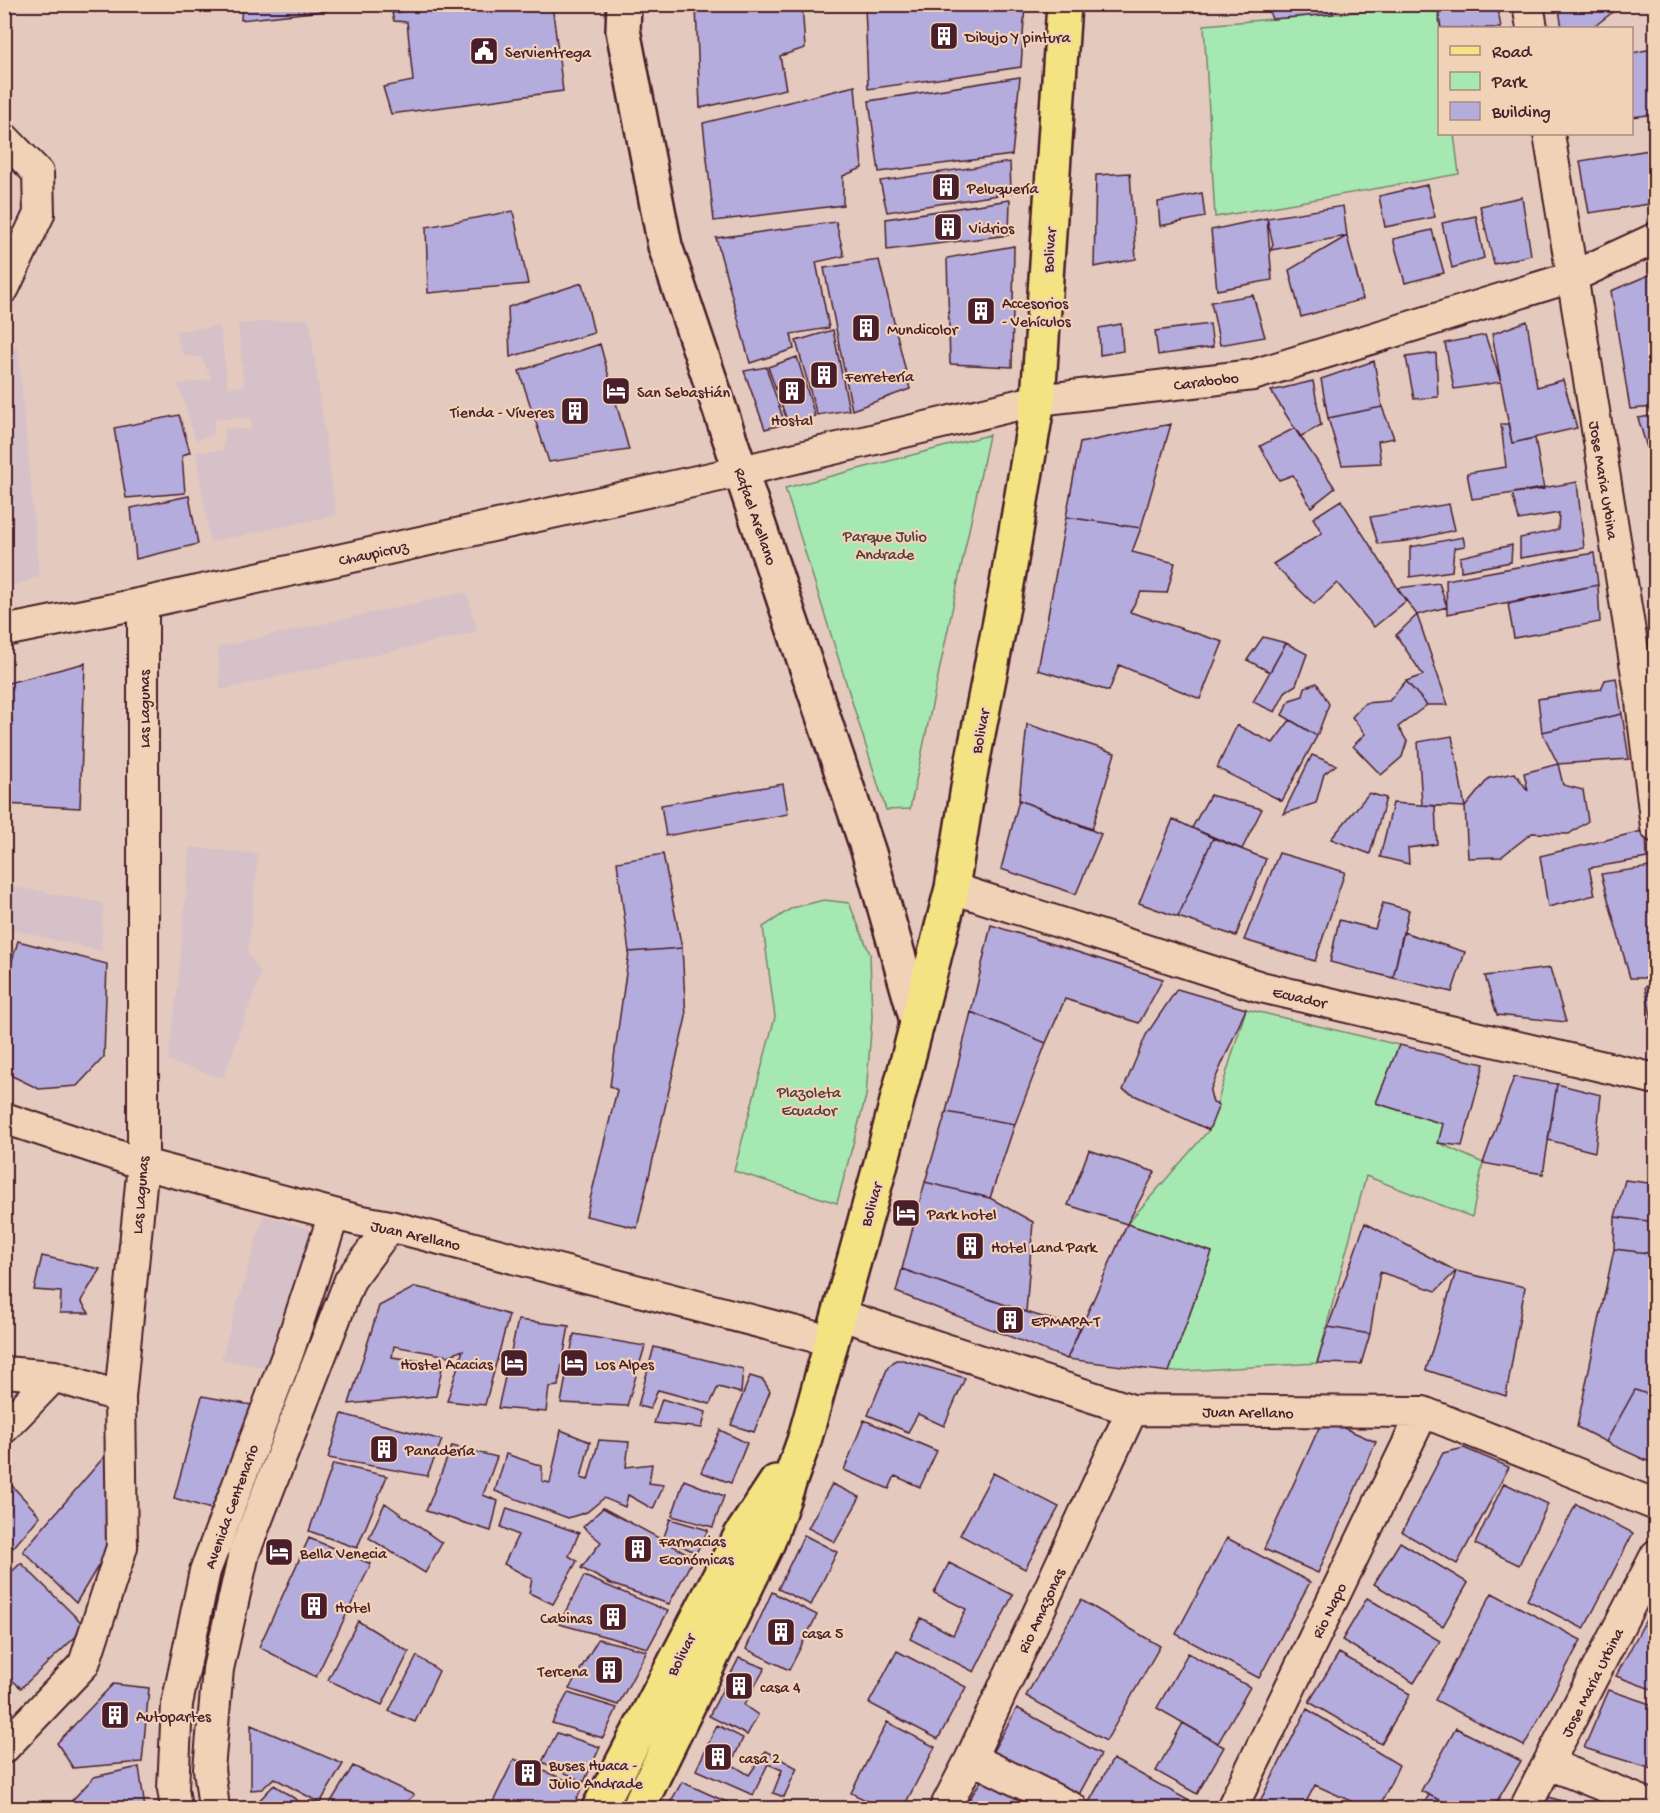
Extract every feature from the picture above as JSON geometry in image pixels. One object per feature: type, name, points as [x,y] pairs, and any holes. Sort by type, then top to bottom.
[{"type":"main road","name":"Rafael Arellano","points":[[624,4],[623,30],[665,246],[869,853],[918,1021]]},
{"type":"main road","name":"Bolivar","points":[[638,1809],[768,1542],[804,1441],[880,1167],[952,888],[970,775],[1005,596],[1038,400],[1064,4]]},
{"type":"main road","name":"Bolivar","points":[[599,1809],[741,1535],[804,1441]]},
{"type":"street","points":[[1528,4],[1532,27]]},
{"type":"street","name":"Jose Maria Urbina","points":[[1549,135],[1572,277],[1648,692],[1656,828]]},
{"type":"street","points":[[4,138],[38,173],[39,214],[4,288]]},
{"type":"street","name":"Carabobo","points":[[742,471],[1038,400],[1253,375],[1572,277],[1656,238]]},
{"type":"street","name":"Chaupicruz","points":[[4,631],[143,603],[742,471]]},
{"type":"street","name":"Las Lagunas","points":[[4,1748],[84,1664],[122,1547],[120,1397],[143,1164],[143,603]]},
{"type":"street","name":"Ecuador","points":[[952,888],[1261,987],[1656,1079]]},
{"type":"street","name":"Juan Arellano","points":[[4,1118],[143,1164],[334,1214],[835,1327],[1132,1410],[1423,1412],[1656,1505]]},
{"type":"street","name":"Avenida Centenario","points":[[176,1809],[173,1789],[177,1704],[205,1570],[288,1353],[334,1214]]},
{"type":"street","name":"Avenida Centenario","points":[[214,1809],[209,1769],[218,1669],[244,1552],[350,1280],[390,1226]]},
{"type":"street","points":[[4,1372],[54,1376],[120,1397]]},
{"type":"street","points":[[4,1428],[54,1376]]},
{"type":"street","name":"Rio Amazonas","points":[[945,1809],[971,1758],[1132,1410]]},
{"type":"street","name":"Rio Napo","points":[[1232,1809],[1423,1412]]},
{"type":"street","name":"Jose Maria Urbina","points":[[1525,1809],[1656,1555]]},
{"type":"street","points":[[971,1758],[1072,1809]]},
{"type":"street","points":[[1549,1764],[1656,1807]]},
{"type":"shaded area","points":[[309,318],[336,515],[210,542],[196,452],[223,450],[225,428],[251,429],[251,418],[215,419],[213,435],[196,440],[178,384],[212,380],[202,358],[183,355],[175,331],[220,326],[228,387],[244,386],[238,324]]},
{"type":"shaded area","points":[[18,347],[39,577],[5,588],[5,352]]},
{"type":"shaded area","points":[[467,592],[477,632],[220,690],[218,647]]},
{"type":"shaded area","points":[[190,847],[258,854],[248,954],[261,973],[223,1078],[168,1061],[178,985]]},
{"type":"shaded area","points":[[5,885],[103,903],[101,951],[5,928]]},
{"type":"shaded area","points":[[264,1215],[316,1231],[296,1274],[269,1368],[221,1359]]},
{"type":"green space","points":[[1437,5],[1440,27],[1438,27],[1438,135],[1454,135],[1459,174],[1215,217],[1204,25]]},
{"type":"green space","name":"Parque Julio Andrade","points":[[989,435],[910,809],[886,810],[785,488]]},
{"type":"green space","name":"Plazoleta Ecuador","points":[[824,900],[849,903],[870,954],[872,1017],[866,1096],[837,1203],[734,1171],[775,1017],[763,927],[792,908]]},
{"type":"green space","points":[[1246,1009],[1399,1045],[1376,1103],[1443,1124],[1439,1143],[1483,1163],[1472,1217],[1366,1176],[1317,1363],[1169,1372],[1212,1252],[1127,1224],[1209,1130]]},
{"type":"building","points":[[242,4],[350,4],[349,8],[241,20]]},
{"type":"building","name":"Servientrega","points":[[457,4],[552,4],[563,91],[391,114],[383,87],[413,81],[407,22],[394,21],[392,13]]},
{"type":"building","points":[[802,4],[805,48],[780,56],[786,89],[700,108],[696,6]]},
{"type":"building","name":"Dibujo Y pintura","points":[[865,4],[1025,4],[1021,67],[868,89]]},
{"type":"building","points":[[1266,4],[1331,4],[1333,14],[1272,19]]},
{"type":"building","points":[[1437,4],[1497,4],[1501,27],[1441,27]]},
{"type":"building","points":[[1558,4],[1612,4],[1613,12],[1593,27],[1562,27]]},
{"type":"building","points":[[1652,49],[1656,71],[1656,114],[1633,117],[1633,53]]},
{"type":"building","points":[[1020,77],[1012,155],[879,172],[869,101]]},
{"type":"building","points":[[855,86],[862,168],[843,176],[843,205],[714,221],[703,123]]},
{"type":"building","points":[[1656,149],[1656,203],[1589,213],[1580,161]]},
{"type":"building","name":"Peluquería","points":[[1010,162],[1011,193],[887,212],[880,181]]},
{"type":"building","points":[[1130,173],[1136,259],[1094,267],[1096,175]]},
{"type":"building","points":[[1427,185],[1435,217],[1385,227],[1379,196]]},
{"type":"building","points":[[1202,193],[1205,217],[1160,226],[1158,202]]},
{"type":"building","points":[[1522,197],[1531,255],[1494,264],[1480,206]]},
{"type":"building","name":"Vidrios","points":[[1010,200],[1009,235],[887,250],[886,219]]},
{"type":"building","points":[[1343,206],[1347,236],[1271,250],[1273,244],[1267,218]]},
{"type":"building","points":[[513,211],[528,284],[428,293],[426,227]]},
{"type":"building","points":[[1476,216],[1484,258],[1452,268],[1442,223]]},
{"type":"building","points":[[1267,218],[1272,280],[1217,290],[1211,230]]},
{"type":"building","points":[[836,222],[844,256],[816,262],[829,328],[791,334],[794,349],[750,363],[716,238]]},
{"type":"building","points":[[1432,230],[1444,273],[1405,283],[1393,239]]},
{"type":"building","points":[[1347,236],[1363,299],[1301,317],[1289,270]]},
{"type":"building","name":"Accesorios - Vehículos","points":[[1014,246],[1012,367],[950,364],[947,258]]},
{"type":"building","name":"Mundicolor","points":[[879,260],[910,389],[852,410],[824,268]]},
{"type":"building","points":[[1656,272],[1656,407],[1630,409],[1611,291]]},
{"type":"building","points":[[582,283],[594,333],[510,357],[508,307]]},
{"type":"building","points":[[1253,295],[1265,337],[1220,345],[1211,302]]},
{"type":"building","points":[[1527,321],[1537,387],[1563,380],[1577,428],[1512,443],[1492,334]]},
{"type":"building","points":[[1121,324],[1123,351],[1100,355],[1099,328]]},
{"type":"building","points":[[1210,324],[1213,347],[1158,355],[1155,331]]},
{"type":"building","name":"Ferretería","points":[[833,330],[849,410],[817,415],[796,341]]},
{"type":"building","points":[[1485,335],[1501,382],[1454,389],[1445,343]]},
{"type":"building","name":"Tienda - Víveres","points":[[600,344],[629,450],[549,462],[519,371]]},
{"type":"building","points":[[1436,353],[1438,397],[1414,399],[1406,357]]},
{"type":"building","name":"Hostal","points":[[797,357],[815,416],[788,423],[768,367]]},
{"type":"building","points":[[1374,361],[1382,407],[1328,418],[1321,379]]},
{"type":"building","points":[[766,367],[785,424],[765,429],[744,371]]},
{"type":"building","points":[[1313,381],[1321,425],[1300,437],[1271,391]]},
{"type":"building","points":[[1382,407],[1394,438],[1378,441],[1381,463],[1342,465],[1328,418]]},
{"type":"building","points":[[179,415],[190,452],[182,456],[185,493],[126,498],[114,428]]},
{"type":"building","points":[[1656,415],[1656,460],[1651,461],[1638,418]]},
{"type":"building","points":[[1171,424],[1141,528],[1066,517],[1080,443]]},
{"type":"building","points":[[1501,424],[1508,424],[1512,443],[1535,438],[1544,489],[1472,499],[1467,473],[1506,467]]},
{"type":"building","points":[[1295,428],[1335,488],[1311,507],[1293,475],[1279,480],[1260,446]]},
{"type":"building","points":[[1656,468],[1656,487],[1650,469]]},
{"type":"building","points":[[1577,482],[1584,548],[1520,558],[1520,538],[1558,530],[1559,513],[1519,520],[1512,493]]},
{"type":"building","points":[[189,496],[198,544],[136,559],[131,508]]},
{"type":"building","points":[[1341,500],[1406,601],[1374,627],[1337,583],[1314,604],[1273,564],[1322,533],[1313,518]]},
{"type":"building","points":[[1449,504],[1455,530],[1407,541],[1378,544],[1370,517]]},
{"type":"building","points":[[1066,517],[1141,528],[1132,552],[1175,563],[1167,593],[1141,592],[1130,612],[1223,642],[1200,699],[1119,665],[1109,691],[1038,670]]},
{"type":"building","points":[[1656,523],[1656,575],[1653,576],[1651,524]]},
{"type":"building","points":[[1463,537],[1465,546],[1454,548],[1452,571],[1410,577],[1410,547]]},
{"type":"building","points":[[1512,545],[1511,562],[1461,571],[1460,557]]},
{"type":"building","points":[[1594,553],[1598,585],[1447,614],[1446,580]]},
{"type":"building","points":[[1439,583],[1447,607],[1417,615],[1397,588]]},
{"type":"building","points":[[1598,585],[1600,622],[1514,638],[1508,604]]},
{"type":"building","points":[[1417,615],[1448,705],[1427,705],[1406,681],[1423,675],[1396,635]]},
{"type":"building","points":[[1263,637],[1286,643],[1270,672],[1247,660]]},
{"type":"building","points":[[1286,643],[1307,654],[1296,685],[1286,691],[1275,712],[1253,702]]},
{"type":"building","points":[[85,663],[80,808],[4,804],[4,684]]},
{"type":"building","points":[[1616,678],[1622,714],[1542,732],[1538,699],[1601,689],[1605,680]]},
{"type":"building","points":[[1406,681],[1427,705],[1398,727],[1407,741],[1402,757],[1381,775],[1353,746],[1365,734],[1352,717],[1365,703],[1389,701]]},
{"type":"building","points":[[1317,683],[1329,704],[1317,736],[1282,715],[1290,700],[1303,696],[1305,687]]},
{"type":"building","points":[[1622,714],[1629,759],[1558,764],[1542,732]]},
{"type":"building","points":[[1290,720],[1317,736],[1282,801],[1217,768],[1237,725],[1273,743]]},
{"type":"building","points":[[1027,724],[1115,753],[1092,829],[1019,800]]},
{"type":"building","points":[[1452,736],[1465,807],[1422,805],[1418,742]]},
{"type":"building","points":[[1312,755],[1336,765],[1324,774],[1316,803],[1283,814]]},
{"type":"building","points":[[1558,764],[1563,785],[1583,790],[1588,821],[1569,834],[1532,833],[1501,857],[1468,858],[1465,807],[1489,778],[1515,773],[1528,791],[1524,773]]},
{"type":"building","points":[[783,784],[788,814],[666,836],[661,805]]},
{"type":"building","points":[[1369,793],[1386,798],[1370,854],[1331,839]]},
{"type":"building","points":[[1210,795],[1262,809],[1242,849],[1192,828]]},
{"type":"building","points":[[1019,800],[1101,834],[1076,894],[1001,869]]},
{"type":"building","points":[[1393,803],[1435,806],[1437,844],[1408,848],[1409,864],[1380,857]]},
{"type":"building","points":[[1173,819],[1213,838],[1178,917],[1139,903]]},
{"type":"building","points":[[1646,830],[1647,858],[1589,868],[1595,895],[1548,907],[1540,856]]},
{"type":"building","points":[[1213,838],[1266,859],[1236,936],[1178,917]]},
{"type":"building","points":[[1279,853],[1345,872],[1315,961],[1244,940]]},
{"type":"building","points":[[663,854],[682,948],[629,952],[617,862]]},
{"type":"building","points":[[1650,867],[1656,899],[1656,978],[1630,978],[1601,874]]},
{"type":"building","points":[[1383,903],[1409,910],[1393,978],[1330,962],[1339,920],[1375,929]]},
{"type":"building","points":[[991,925],[1163,979],[1139,1023],[1065,999],[1046,1043],[971,1012]]},
{"type":"building","points":[[1403,932],[1465,952],[1452,992],[1393,978]]},
{"type":"building","points":[[18,941],[107,964],[104,1057],[77,1086],[39,1089],[4,1072],[4,987]]},
{"type":"building","points":[[682,948],[686,1017],[637,1228],[586,1216],[617,1090],[610,1086],[629,952]]},
{"type":"building","points":[[1550,968],[1566,1022],[1497,1015],[1485,976]]},
{"type":"building","points":[[1656,983],[1656,1040],[1645,987]]},
{"type":"building","points":[[1177,989],[1246,1009],[1210,1091],[1213,1103],[1219,1105],[1209,1130],[1123,1090],[1146,1035]]},
{"type":"building","points":[[971,1012],[1046,1043],[1015,1124],[946,1112]]},
{"type":"building","points":[[1399,1045],[1484,1064],[1462,1146],[1438,1143],[1443,1124],[1376,1103]]},
{"type":"building","points":[[1514,1077],[1557,1084],[1543,1174],[1483,1163]]},
{"type":"building","points":[[1557,1084],[1601,1095],[1595,1152],[1548,1140]]},
{"type":"building","points":[[946,1112],[1015,1124],[990,1198],[925,1182]]},
{"type":"building","points":[[1089,1150],[1155,1172],[1127,1224],[1068,1205]]},
{"type":"building","points":[[1625,1180],[1656,1184],[1656,1222],[1615,1217]]},
{"type":"building","name":"Hotel Land Park","points":[[925,1182],[990,1198],[1033,1222],[1026,1312],[902,1269]]},
{"type":"building","points":[[1615,1217],[1656,1222],[1656,1254],[1614,1249]]},
{"type":"building","points":[[1365,1223],[1456,1271],[1436,1291],[1380,1272],[1370,1334],[1328,1327]]},
{"type":"building","points":[[1127,1224],[1212,1252],[1169,1372],[1067,1359]]},
{"type":"building","points":[[1614,1249],[1656,1254],[1656,1397],[1635,1390],[1606,1442],[1577,1427]]},
{"type":"building","points":[[42,1256],[100,1269],[81,1301],[89,1313],[60,1313],[61,1292],[34,1290]]},
{"type":"building","name":"EPMAPA-T","points":[[902,1269],[1026,1312],[1080,1328],[1067,1359],[896,1292]]},
{"type":"building","points":[[1456,1271],[1525,1287],[1506,1396],[1426,1370]]},
{"type":"building","points":[[415,1287],[435,1291],[509,1315],[485,1405],[447,1401],[463,1350],[448,1356],[394,1346],[392,1357],[443,1364],[436,1396],[349,1404],[379,1306]]},
{"type":"building","points":[[518,1320],[569,1326],[558,1386],[549,1387],[546,1412],[498,1408]]},
{"type":"building","points":[[1328,1327],[1370,1334],[1361,1364],[1317,1363]]},
{"type":"building","points":[[574,1334],[645,1346],[627,1406],[561,1403]]},
{"type":"building","points":[[654,1347],[743,1369],[741,1393],[718,1387],[710,1404],[658,1390],[650,1409],[638,1406]]},
{"type":"building","points":[[896,1360],[965,1378],[944,1426],[918,1414],[908,1432],[868,1415],[888,1367]]},
{"type":"building","points":[[750,1376],[763,1380],[770,1391],[754,1432],[731,1425]]},
{"type":"building","points":[[1635,1390],[1656,1397],[1656,1465],[1606,1442]]},
{"type":"building","points":[[202,1396],[252,1405],[218,1511],[174,1498]]},
{"type":"building","points":[[662,1399],[706,1412],[702,1428],[654,1423]]},
{"type":"building","name":"Panadería","points":[[342,1414],[442,1440],[427,1476],[328,1458]]},
{"type":"building","points":[[1323,1419],[1376,1442],[1318,1573],[1264,1549]]},
{"type":"building","points":[[864,1420],[937,1451],[920,1487],[895,1476],[889,1489],[844,1470]]},
{"type":"building","points":[[561,1430],[590,1442],[581,1478],[588,1480],[599,1440],[629,1442],[626,1467],[652,1464],[649,1483],[664,1485],[653,1509],[628,1495],[625,1507],[604,1498],[587,1512],[568,1518],[495,1491],[506,1454],[542,1466],[542,1481],[550,1483]]},
{"type":"building","points":[[720,1430],[747,1443],[731,1483],[701,1472]]},
{"type":"building","points":[[452,1446],[497,1457],[483,1495],[498,1501],[491,1531],[426,1511]]},
{"type":"building","points":[[1464,1448],[1509,1467],[1457,1564],[1402,1532],[1443,1453]]},
{"type":"building","points":[[110,1450],[110,1546],[76,1603],[23,1551]]},
{"type":"building","points":[[333,1464],[387,1476],[357,1548],[309,1531]]},
{"type":"building","points":[[993,1473],[1059,1507],[1025,1569],[960,1535]]},
{"type":"building","points":[[4,1477],[40,1516],[13,1548],[4,1540]]},
{"type":"building","points":[[684,1480],[724,1496],[713,1527],[672,1516]]},
{"type":"building","points":[[1504,1483],[1548,1504],[1519,1565],[1475,1544]]},
{"type":"building","points":[[832,1484],[860,1497],[835,1542],[808,1528]]},
{"type":"building","points":[[385,1503],[442,1543],[425,1573],[369,1538]]},
{"type":"building","points":[[1576,1504],[1633,1533],[1584,1629],[1527,1600]]},
{"type":"building","points":[[507,1508],[579,1533],[569,1556],[577,1561],[553,1604],[529,1593],[532,1579],[504,1564],[518,1535],[501,1527]]},
{"type":"building","name":"Farmacias Económicas","points":[[603,1508],[694,1557],[669,1604],[611,1584],[581,1568],[601,1542],[583,1527]]},
{"type":"building","points":[[670,1519],[708,1530],[696,1553],[664,1537]]},
{"type":"building","points":[[804,1535],[837,1552],[811,1605],[778,1589]]},
{"type":"building","name":"Hotel","points":[[309,1538],[371,1564],[316,1677],[259,1647]]},
{"type":"building","points":[[1227,1538],[1310,1582],[1259,1678],[1176,1634]]},
{"type":"building","points":[[1400,1542],[1468,1583],[1443,1626],[1374,1584]]},
{"type":"building","points":[[21,1563],[86,1627],[21,1688],[4,1673],[4,1597],[9,1591],[4,1586],[4,1579]]},
{"type":"building","points":[[949,1563],[1013,1595],[974,1672],[910,1639],[921,1618],[953,1635],[966,1609],[934,1593]]},
{"type":"building","name":"Cabinas","points":[[584,1576],[668,1611],[648,1648],[559,1624]]},
{"type":"building","name":"casa 5","points":[[772,1592],[817,1615],[789,1670],[746,1649]]},
{"type":"building","points":[[1492,1593],[1581,1640],[1524,1746],[1435,1700]]},
{"type":"building","points":[[1367,1598],[1440,1641],[1414,1683],[1342,1640]]},
{"type":"building","points":[[1081,1600],[1160,1646],[1106,1741],[1026,1696]]},
{"type":"building","points":[[1656,1601],[1656,1691],[1616,1676]]},
{"type":"building","points":[[358,1621],[409,1652],[382,1705],[328,1680]]},
{"type":"building","name":"Tercena","points":[[598,1639],[647,1651],[618,1705],[569,1689]]},
{"type":"building","points":[[897,1651],[966,1687],[938,1739],[869,1703]]},
{"type":"building","points":[[1188,1653],[1250,1687],[1218,1743],[1157,1708]]},
{"type":"building","points":[[1339,1653],[1410,1694],[1381,1744],[1309,1702]]},
{"type":"building","points":[[417,1656],[439,1671],[415,1722],[389,1711]]},
{"type":"building","name":"casa 4","points":[[739,1658],[765,1668],[744,1705],[758,1715],[747,1735],[709,1716]]},
{"type":"building","name":"Autopartes","points":[[113,1684],[149,1688],[142,1762],[73,1768],[57,1743]]},
{"type":"building","points":[[1609,1690],[1656,1706],[1656,1770],[1584,1748]]},
{"type":"building","points":[[568,1693],[617,1708],[603,1738],[552,1723]]},
{"type":"building","points":[[1017,1708],[1101,1754],[1076,1800],[992,1753]]},
{"type":"building","points":[[1307,1709],[1399,1765],[1379,1808],[1366,1808],[1315,1785],[1303,1808],[1266,1808],[1258,1805]]},
{"type":"building","points":[[887,1722],[935,1747],[903,1808],[882,1808],[851,1793]]},
{"type":"building","points":[[1183,1723],[1224,1747],[1197,1794],[1156,1771]]},
{"type":"building","points":[[251,1725],[343,1764],[320,1803],[274,1778],[262,1789],[251,1790]]},
{"type":"building","name":"casa 2","points":[[717,1725],[743,1738],[731,1764],[749,1775],[766,1751],[797,1768],[784,1797],[773,1793],[782,1770],[768,1764],[753,1795],[696,1770]]},
{"type":"building","points":[[1456,1728],[1521,1761],[1493,1808],[1456,1808],[1421,1791]]},
{"type":"building","points":[[557,1733],[600,1747],[584,1782],[542,1762]]},
{"type":"building","name":"Buses Huaca - Julio Andrade","points":[[514,1759],[583,1787],[572,1808],[501,1808],[492,1804]]},
{"type":"building","points":[[1113,1759],[1195,1804],[1193,1808],[1097,1808],[1088,1804]]},
{"type":"building","points":[[353,1766],[414,1795],[399,1808],[327,1808]]},
{"type":"building","points":[[139,1767],[145,1808],[65,1808],[94,1777]]},
{"type":"building","points":[[982,1779],[1042,1808],[964,1808]]},
{"type":"building","points":[[682,1782],[740,1808],[667,1808]]},
{"type":"building","points":[[274,1785],[309,1808],[252,1808]]},
{"type":"building","points":[[1429,1795],[1456,1808],[1421,1808]]},
{"type":"building","points":[[1549,1797],[1583,1808],[1545,1808]]},
{"type":"place","name":"Dibujo Y pintura","points":[[944,36]]},
{"type":"place","name":"Servientrega","points":[[484,51]]},
{"type":"place","name":"Peluquería","points":[[946,187]]},
{"type":"place","name":"Vidrios","points":[[948,227]]},
{"type":"place","name":"Accesorios - Vehículos","points":[[981,311]]},
{"type":"place","name":"Mundicolor","points":[[866,328]]},
{"type":"place","name":"Ferretería","points":[[824,375]]},
{"type":"place","name":"San Sebastián","points":[[616,391]]},
{"type":"place","name":"Hostal","points":[[792,391]]},
{"type":"place","name":"Tienda - Víveres","points":[[575,411]]},
{"type":"place","name":"Park hotel","points":[[906,1213]]},
{"type":"place","name":"Hotel Land Park","points":[[970,1246]]},
{"type":"place","name":"EPMAPA-T","points":[[1010,1320]]},
{"type":"place","name":"Hostel Acacias","points":[[514,1363]]},
{"type":"place","name":"Los Alpes","points":[[574,1363]]},
{"type":"place","name":"Panadería","points":[[384,1449]]},
{"type":"place","name":"Farmacias Económicas","points":[[638,1549]]},
{"type":"place","name":"Bella Venecia","points":[[279,1552]]},
{"type":"place","name":"Hotel","points":[[314,1606]]},
{"type":"place","name":"Cabinas","points":[[613,1617]]},
{"type":"place","name":"casa 5","points":[[781,1632]]},
{"type":"place","name":"Tercena","points":[[609,1670]]},
{"type":"place","name":"casa 4","points":[[739,1686]]},
{"type":"place","name":"Autopartes","points":[[115,1715]]},
{"type":"place","name":"casa 2","points":[[718,1757]]},
{"type":"place","name":"Buses Huaca - Julio Andrade","points":[[528,1773]]}]
